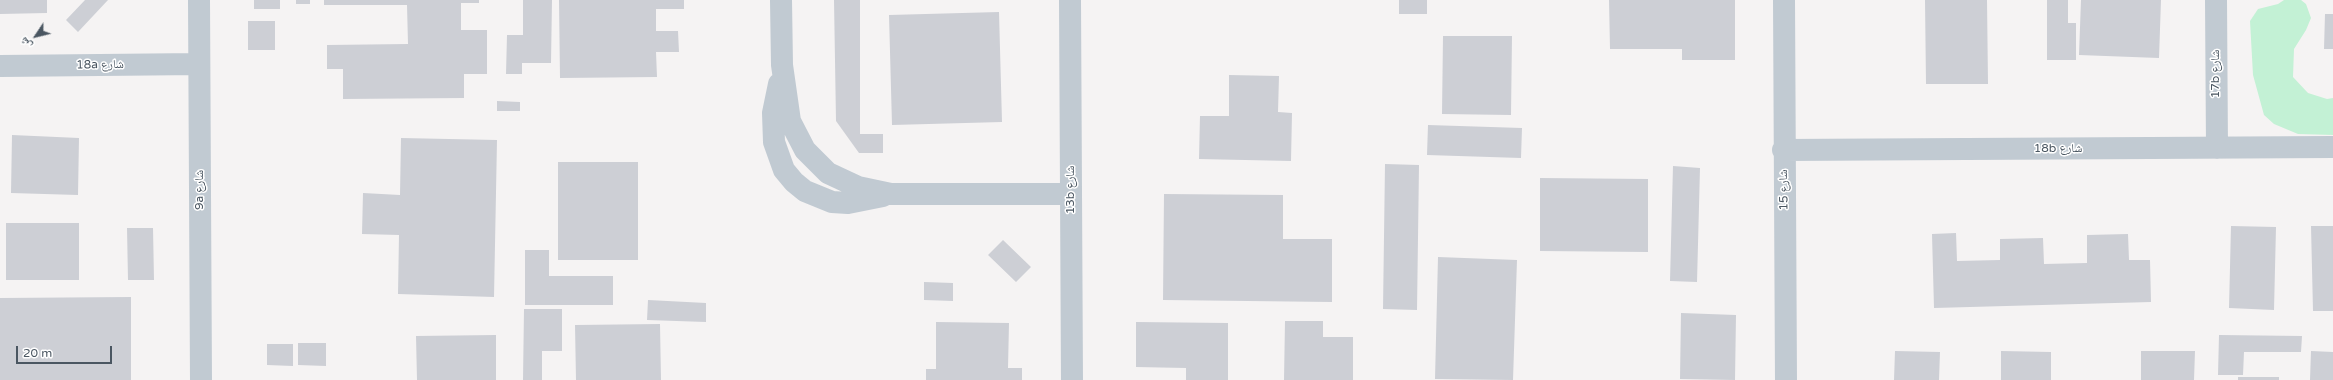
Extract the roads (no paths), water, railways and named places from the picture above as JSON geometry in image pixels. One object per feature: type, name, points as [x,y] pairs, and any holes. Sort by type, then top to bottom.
[{"type":"street","name":"9a شارع","points":[[199,0],[201,380]]},
{"type":"street","points":[[781,0],[782,65],[790,120],[804,150],[824,170],[842,182],[891,194],[1071,194]]},
{"type":"street","name":"13b شارع","points":[[1070,0],[1072,380]]},
{"type":"street","name":"شارع 15","points":[[1784,0],[1783,150],[1786,380]]},
{"type":"street","name":"17b شارع","points":[[2216,0],[2217,148]]},
{"type":"street","name":"18a شارع","points":[[0,66],[199,64]]},
{"type":"street","points":[[782,65],[773,113],[774,142],[784,170],[794,182],[812,194],[832,202],[862,202],[891,194]]},
{"type":"street","name":"18b شارع","points":[[1783,150],[2333,147]]}]
